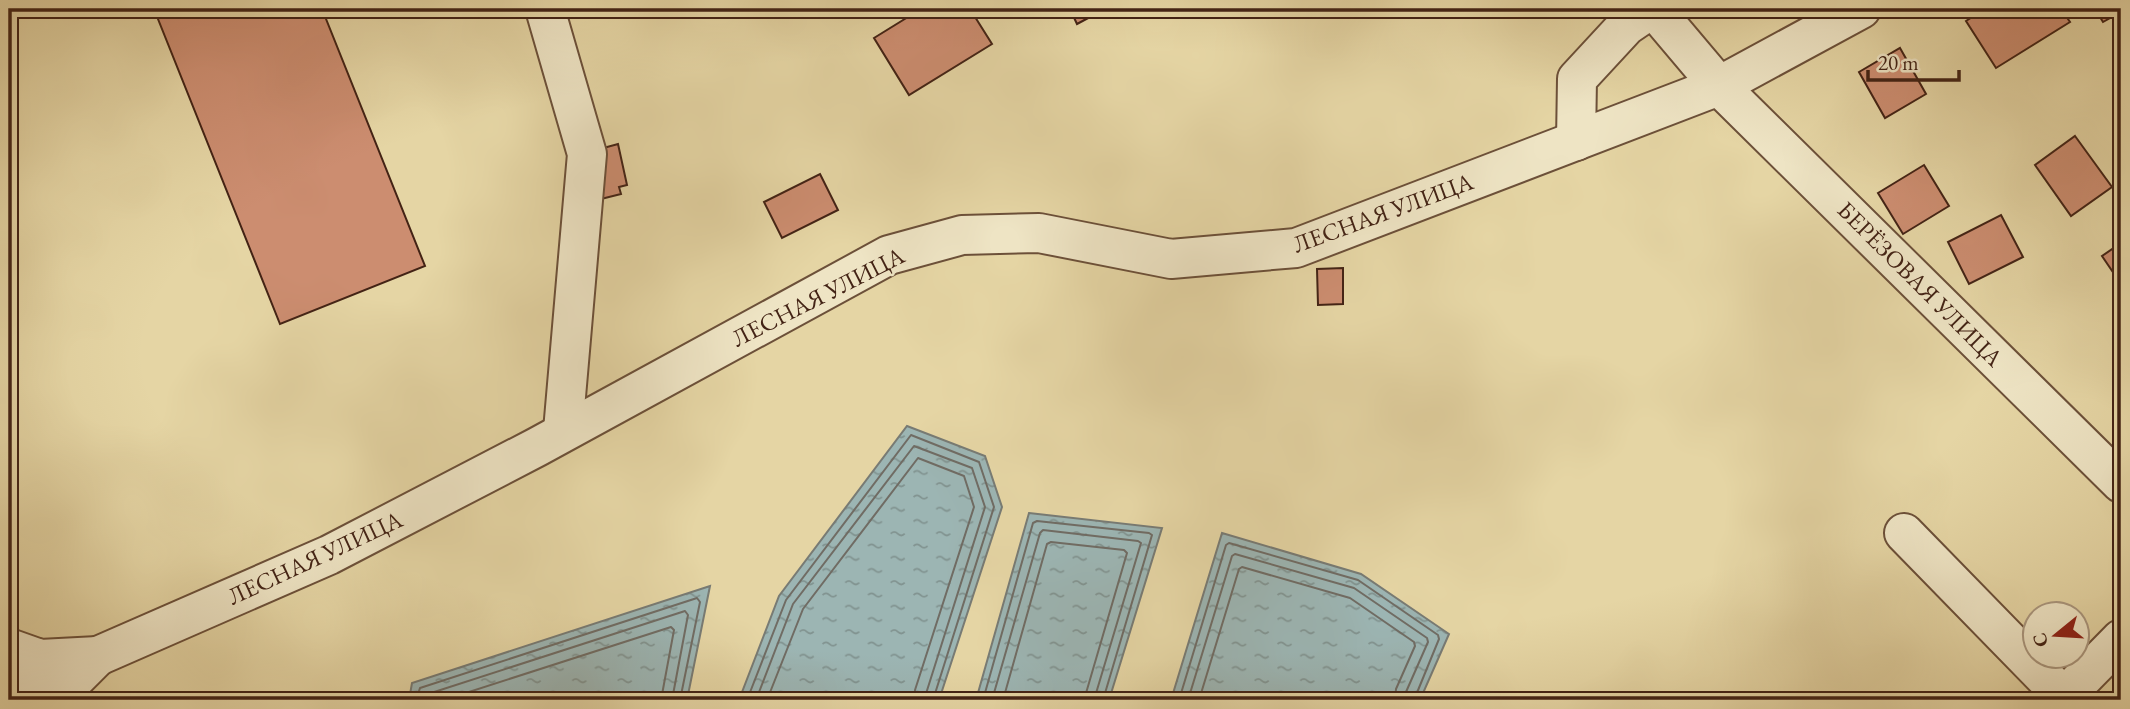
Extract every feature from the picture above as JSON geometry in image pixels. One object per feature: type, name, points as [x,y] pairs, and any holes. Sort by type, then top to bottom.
[{"type":"street","points":[[545,9],[587,154],[563,431]]},
{"type":"street","points":[[1576,141],[1577,79],[1626,26],[1652,9]]},
{"type":"street","name":"БЕРЁЗОВАЯ УЛИЦА","points":[[1652,9],[1719,86],[2121,483]]},
{"type":"street","name":"ЛЕСНАЯ УЛИЦА","points":[[9,686],[99,656],[329,555],[537,447],[889,255],[962,235],[1039,233],[1171,259],[1296,248],[1719,86],[1861,9]]},
{"type":"street","points":[[1904,533],[2065,698],[2121,639]]},
{"type":"street","points":[[9,648],[40,659],[99,656]]},
{"type":"street","points":[[54,700],[99,656]]},
{"type":"water","points":[[907,426],[985,456],[1002,507],[939,700],[739,700],[779,596]]},
{"type":"water","points":[[1029,513],[1162,528],[1109,700],[976,700]]},
{"type":"water","points":[[1222,533],[1361,574],[1449,634],[1420,700],[1171,700]]},
{"type":"water","points":[[710,586],[687,700],[409,700],[412,683]]},
{"type":"building","points":[[154,9],[322,9],[425,266],[280,324]]},
{"type":"building","points":[[921,9],[970,9],[992,44],[909,95],[874,38]]},
{"type":"building","points":[[1070,9],[1105,9],[1077,24]]},
{"type":"building","points":[[1985,9],[2061,9],[2070,22],[1996,68],[1966,21]]},
{"type":"building","points":[[2095,9],[2121,9],[2121,12],[2103,22]]},
{"type":"building","points":[[1900,48],[1926,94],[1885,118],[1859,72]]},
{"type":"building","points":[[2075,136],[2112,187],[2071,216],[2035,165]]},
{"type":"building","points":[[618,144],[627,185],[619,187],[621,194],[597,200],[596,150]]},
{"type":"building","points":[[1924,165],[1949,206],[1903,234],[1878,193]]},
{"type":"building","points":[[820,174],[838,210],[782,238],[764,202]]},
{"type":"building","points":[[2001,215],[2023,257],[1969,284],[1948,242]]},
{"type":"building","points":[[2121,243],[2121,284],[2102,256]]},
{"type":"building","points":[[1343,268],[1343,304],[1318,305],[1317,269]]}]
